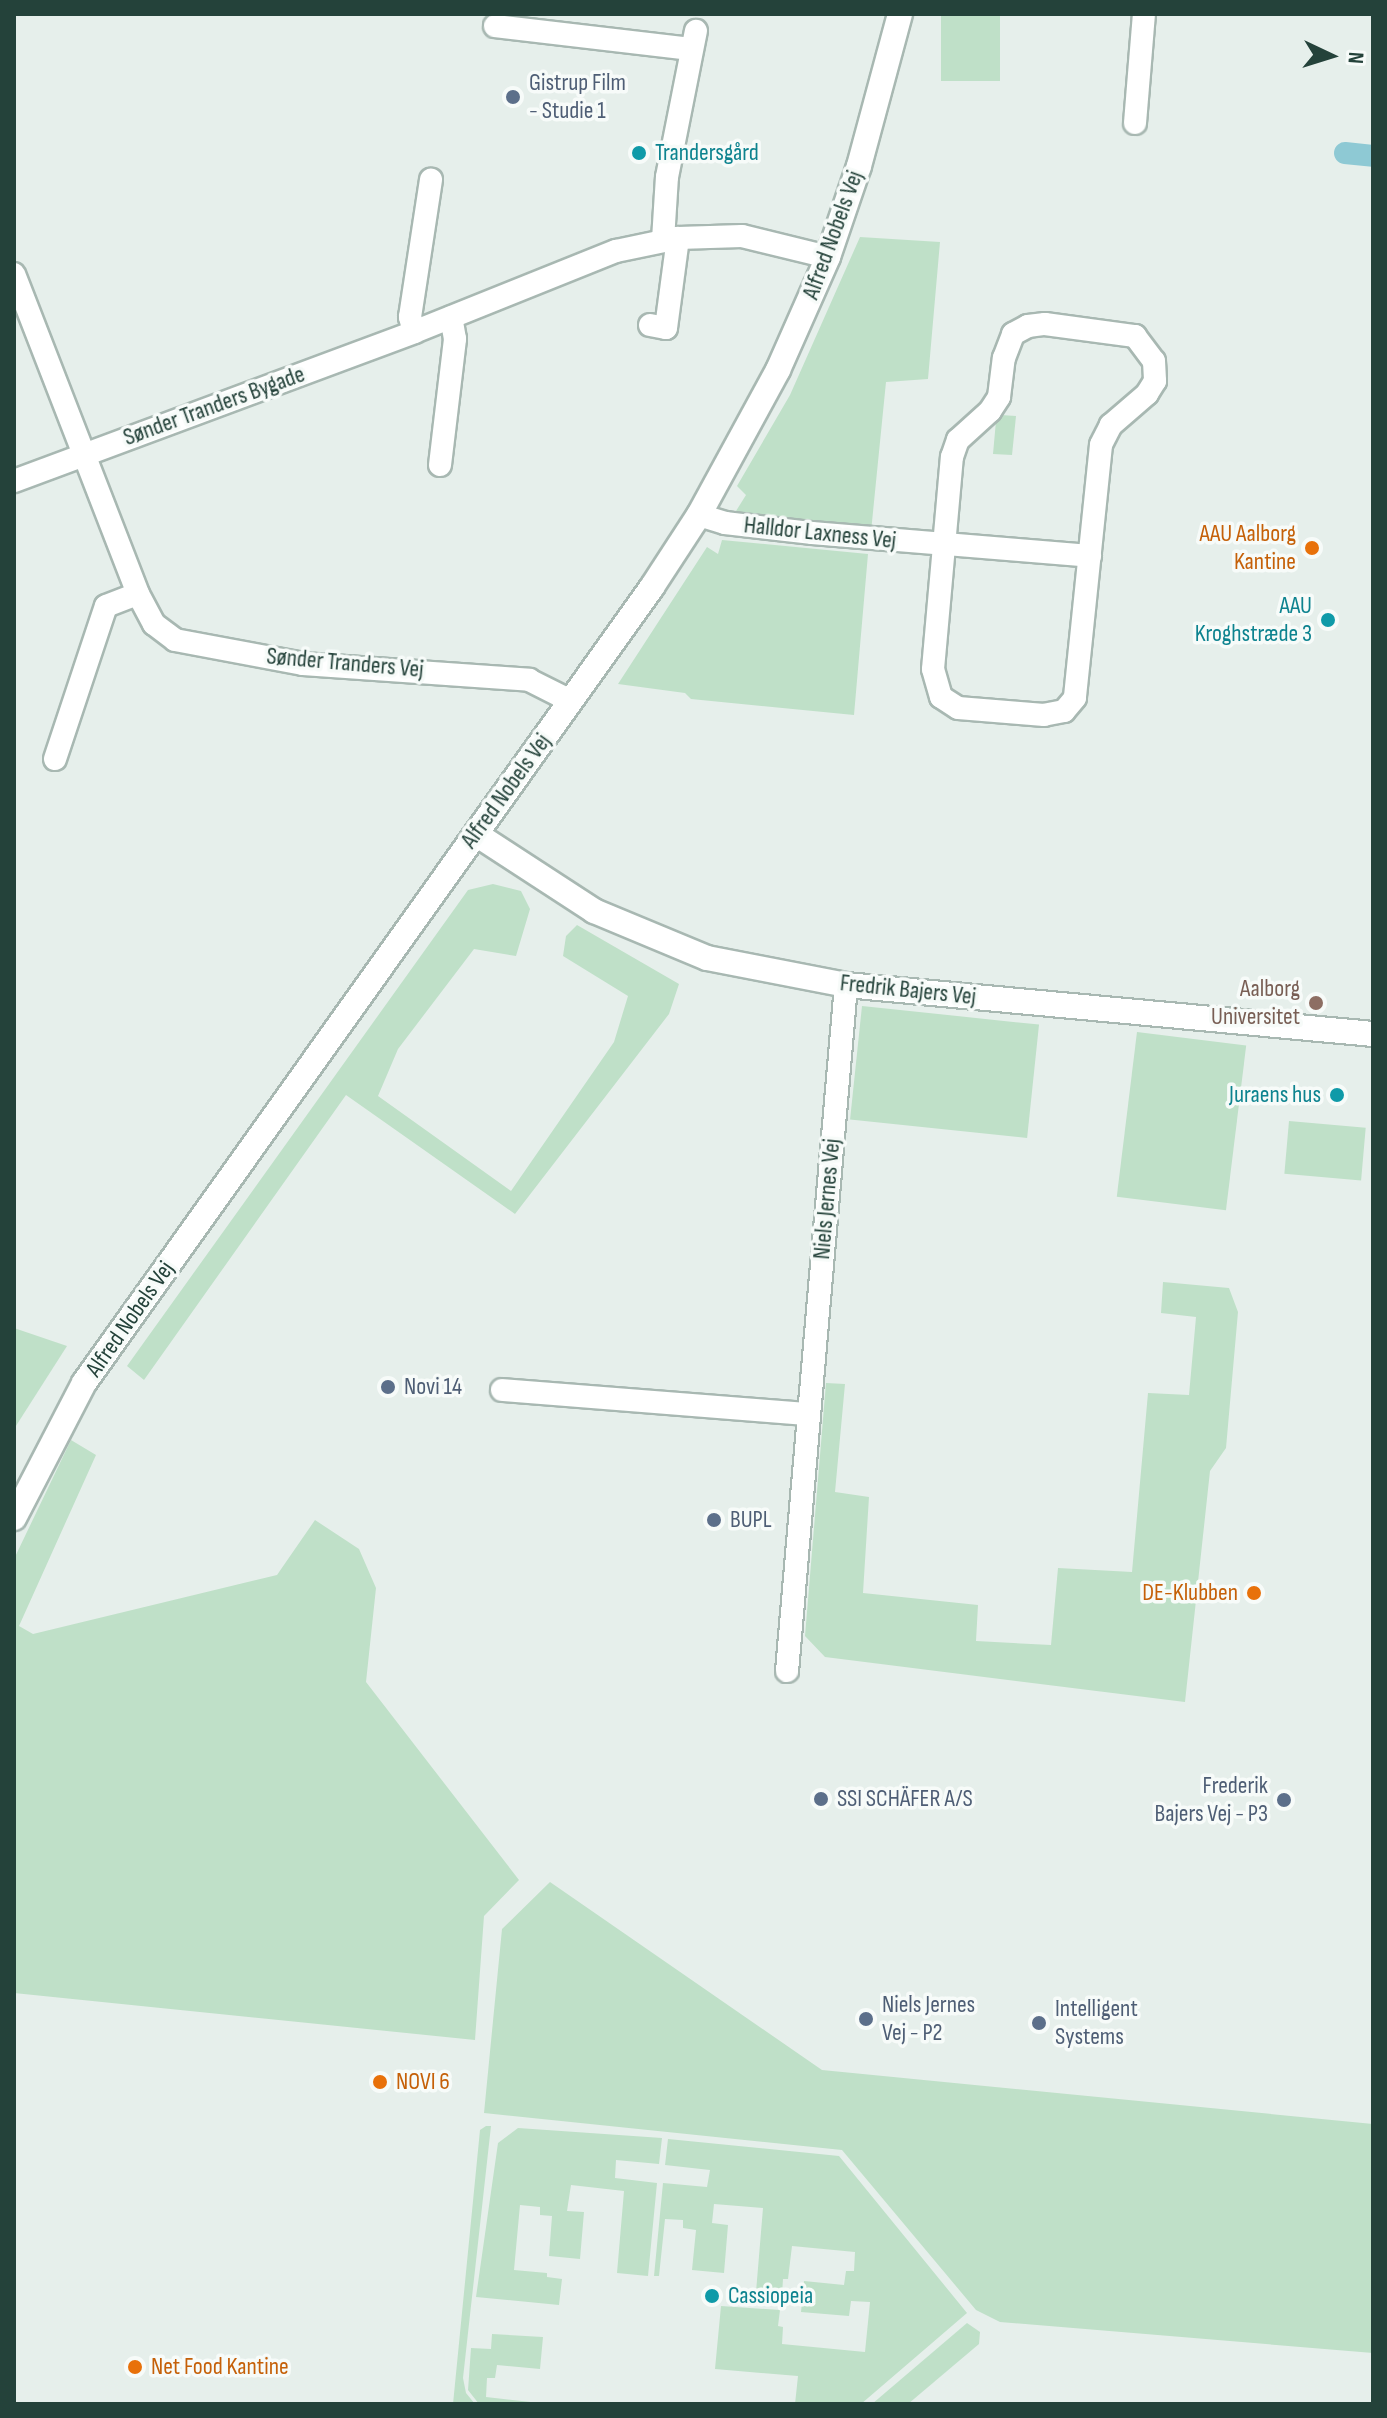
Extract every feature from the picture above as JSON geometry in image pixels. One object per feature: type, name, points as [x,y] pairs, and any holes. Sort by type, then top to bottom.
[{"type":"street","name":"Alfred Nobels Vej","points":[[14,1518],[84,1383],[571,701],[699,515],[778,370],[828,257],[859,166],[900,14]]},
{"type":"street","points":[[1135,123],[1144,14]]},
{"type":"street","points":[[495,26],[693,40],[667,177],[670,239],[666,328],[650,325]]},
{"type":"street","points":[[414,332],[410,317],[431,180]]},
{"type":"street","name":"Sønder Tranders Bygade","points":[[14,481],[414,332],[616,251],[670,239],[742,236],[828,257]]},
{"type":"street","name":"Sønder Tranders Vej","points":[[14,274],[138,594],[154,624],[175,640],[303,664],[529,680],[571,701]]},
{"type":"street","points":[[440,465],[455,339],[451,317]]},
{"type":"street","points":[[1045,324],[1135,336],[1156,367],[1152,388],[1111,425],[1103,437],[1075,698],[1064,711],[1044,715],[958,708],[941,697],[933,669],[943,545],[954,448],[999,397],[1004,358],[1013,334],[1028,326],[1045,324]]},
{"type":"street","name":"Halldor Laxness Vej","points":[[699,515],[739,525],[1090,556]]},
{"type":"street","points":[[55,759],[106,606],[138,594]]},
{"type":"street","name":"Fredrik Bajers Vej","points":[[476,834],[594,911],[707,958],[846,985],[1373,1034]]},
{"type":"street","name":"Niels Jernes Vej","points":[[787,1671],[846,985]]},
{"type":"street","points":[[502,1390],[808,1414]]},
{"type":"green space","points":[[941,14],[1000,14],[1000,81],[941,81]]},
{"type":"green space","points":[[860,237],[940,242],[928,379],[886,382],[871,532],[731,519],[746,495],[737,486],[790,395]]},
{"type":"green space","points":[[1001,415],[1016,416],[1012,455],[993,454],[996,421]]},
{"type":"green space","points":[[722,540],[868,554],[854,715],[691,699],[685,693],[618,684],[707,547],[718,554]]},
{"type":"green space","points":[[493,884],[521,891],[530,909],[516,956],[474,949],[398,1049],[378,1096],[511,1191],[614,1042],[628,996],[563,956],[566,936],[577,925],[679,984],[669,1014],[515,1214],[346,1095],[144,1380],[127,1366],[468,890]]},
{"type":"green space","points":[[862,1006],[1039,1025],[1027,1138],[850,1119]]},
{"type":"green space","points":[[1137,1032],[1246,1045],[1226,1210],[1117,1197]]},
{"type":"green space","points":[[1289,1121],[1366,1128],[1361,1181],[1284,1174]]},
{"type":"green space","points":[[1163,1282],[1229,1288],[1238,1312],[1226,1448],[1210,1471],[1185,1702],[825,1657],[805,1636],[826,1383],[845,1384],[835,1492],[869,1497],[863,1593],[978,1605],[976,1641],[1051,1645],[1058,1568],[1132,1572],[1148,1393],[1189,1395],[1196,1317],[1161,1313]]},
{"type":"green space","points":[[14,1328],[67,1346],[14,1429]]},
{"type":"green space","points":[[71,1440],[96,1455],[19,1626],[33,1634],[277,1575],[315,1520],[359,1549],[376,1588],[366,1682],[519,1880],[484,1916],[475,2040],[14,1993],[14,1559]]},
{"type":"green space","points":[[550,1882],[822,2070],[1373,2124],[1373,2353],[1000,2322],[976,2310],[842,2150],[484,2113],[502,1929]]},
{"type":"green space","points":[[491,2126],[463,2378],[466,2393],[475,2404],[453,2404],[480,2130]]},
{"type":"green space","points":[[518,2128],[662,2138],[659,2164],[616,2160],[615,2178],[657,2183],[648,2276],[617,2273],[624,2191],[571,2185],[567,2211],[584,2212],[580,2259],[549,2256],[552,2216],[540,2215],[540,2207],[520,2205],[514,2270],[547,2273],[547,2277],[562,2279],[559,2305],[476,2297],[498,2143]]},
{"type":"green space","points":[[668,2139],[839,2156],[967,2313],[861,2404],[795,2404],[798,2376],[715,2369],[721,2306],[780,2310],[778,2326],[783,2327],[782,2344],[865,2352],[870,2302],[851,2301],[849,2316],[801,2312],[804,2281],[844,2285],[846,2271],[854,2271],[855,2252],[792,2246],[788,2279],[783,2279],[782,2295],[756,2292],[763,2208],[714,2204],[712,2223],[728,2225],[724,2273],[692,2270],[696,2230],[683,2228],[683,2220],[665,2219],[659,2276],[654,2276],[663,2183],[707,2187],[710,2170],[665,2165]]},
{"type":"green space","points":[[967,2323],[980,2332],[979,2344],[908,2404],[872,2404]]},
{"type":"green space","points":[[492,2334],[543,2337],[540,2369],[497,2365],[495,2378],[487,2378],[486,2397],[549,2404],[479,2404],[468,2390],[471,2348],[491,2349]]},
{"type":"waterway","points":[[1345,153],[1373,156]]},
{"type":"place","name":"Gistrup Film - Studie 1","points":[[513,97]]},
{"type":"place","name":"Trandersgård","points":[[639,153]]},
{"type":"place","name":"AAU Aalborg Kantine","points":[[1312,548]]},
{"type":"place","name":"AAU Kroghstræde 3","points":[[1328,620]]},
{"type":"place","name":"Aalborg Universitet","points":[[1316,1003]]},
{"type":"place","name":"Juraens hus","points":[[1337,1095]]},
{"type":"place","name":"Novi 14","points":[[388,1387]]},
{"type":"place","name":"BUPL","points":[[714,1520]]},
{"type":"place","name":"DE-Klubben","points":[[1254,1593]]},
{"type":"place","name":"SSI SCHÄFER A/S","points":[[821,1799]]},
{"type":"place","name":"Frederik Bajers Vej - P3","points":[[1284,1800]]},
{"type":"place","name":"Niels Jernes Vej - P2","points":[[866,2019]]},
{"type":"place","name":"Intelligent Systems","points":[[1039,2023]]},
{"type":"place","name":"NOVI 6","points":[[380,2082]]},
{"type":"place","name":"Cassiopeia","points":[[712,2296]]},
{"type":"place","name":"Net Food Kantine","points":[[135,2367]]}]
